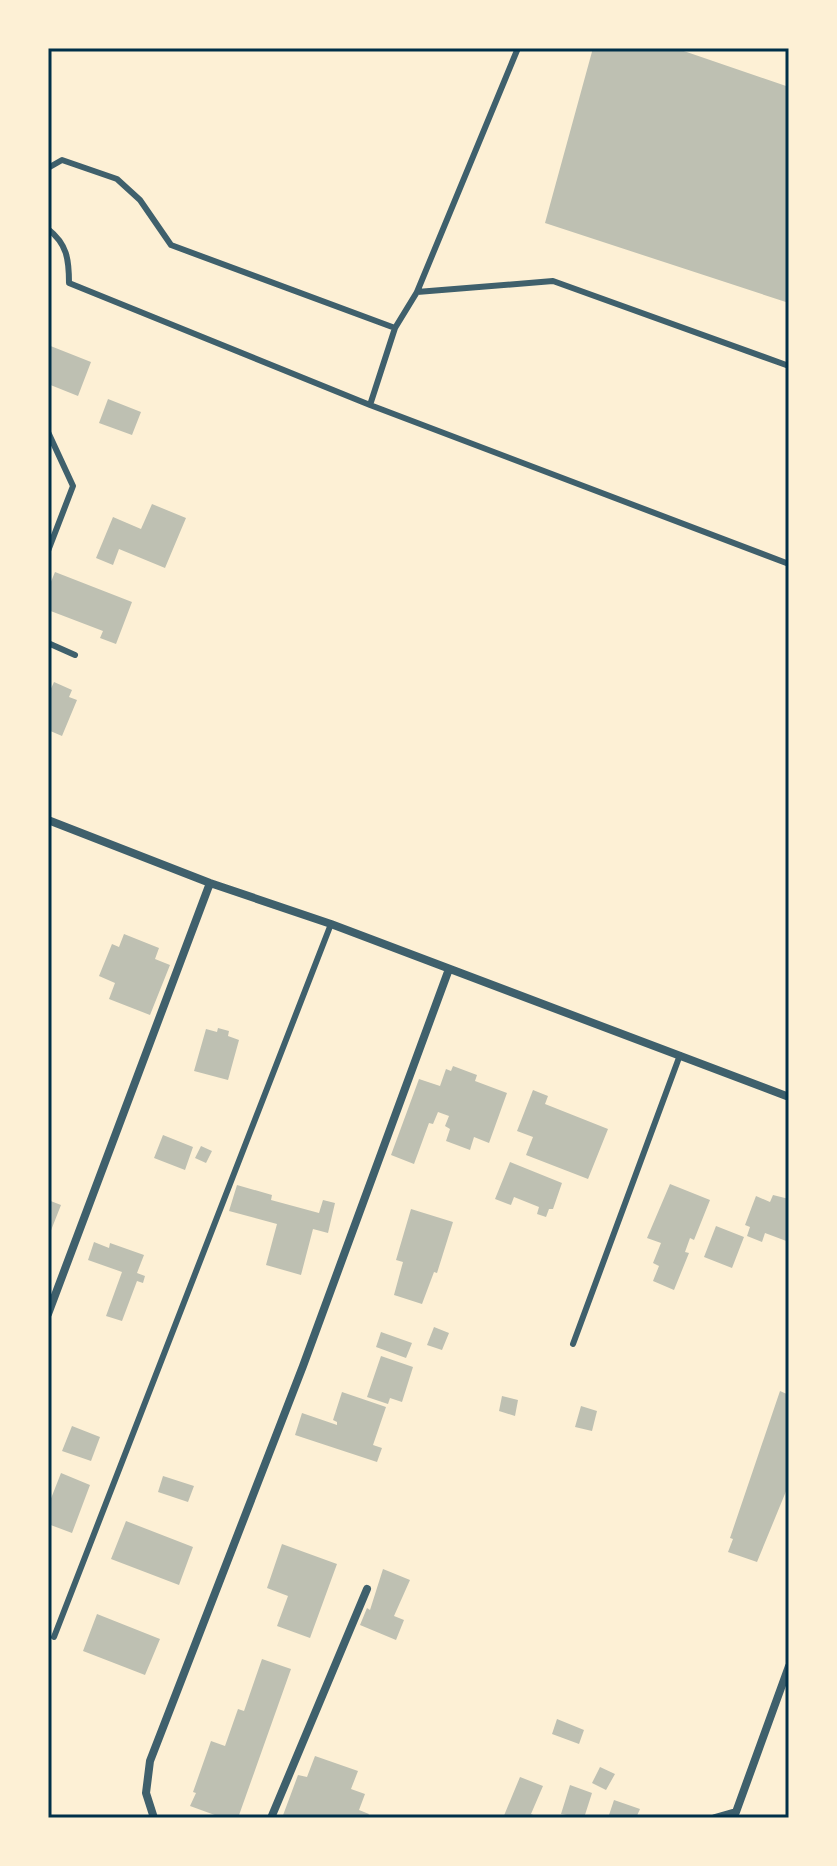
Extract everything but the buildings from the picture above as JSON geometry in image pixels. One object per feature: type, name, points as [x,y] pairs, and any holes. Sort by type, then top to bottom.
[{"type":"street","points":[[48,820],[789,1097]]},
{"type":"street","points":[[48,1314],[210,883]]},
{"type":"street","points":[[154,1818],[146,1793],[150,1761],[303,1366],[449,969]]},
{"type":"street","points":[[271,1818],[367,1589]]},
{"type":"street","points":[[715,1818],[734,1815],[789,1666]]},
{"type":"lane","points":[[370,405],[395,328],[417,292],[518,48]]},
{"type":"lane","points":[[48,168],[62,160],[117,179],[140,200],[171,245],[395,328]]},
{"type":"lane","points":[[48,229],[61,239],[69,258],[69,283],[370,405],[789,564]]},
{"type":"lane","points":[[417,292],[553,281],[789,366]]},
{"type":"lane","points":[[48,432],[73,486],[48,551]]},
{"type":"lane","points":[[48,643],[75,655]]},
{"type":"lane","points":[[54,1637],[331,924]]},
{"type":"lane","points":[[573,1344],[680,1055]]}]
